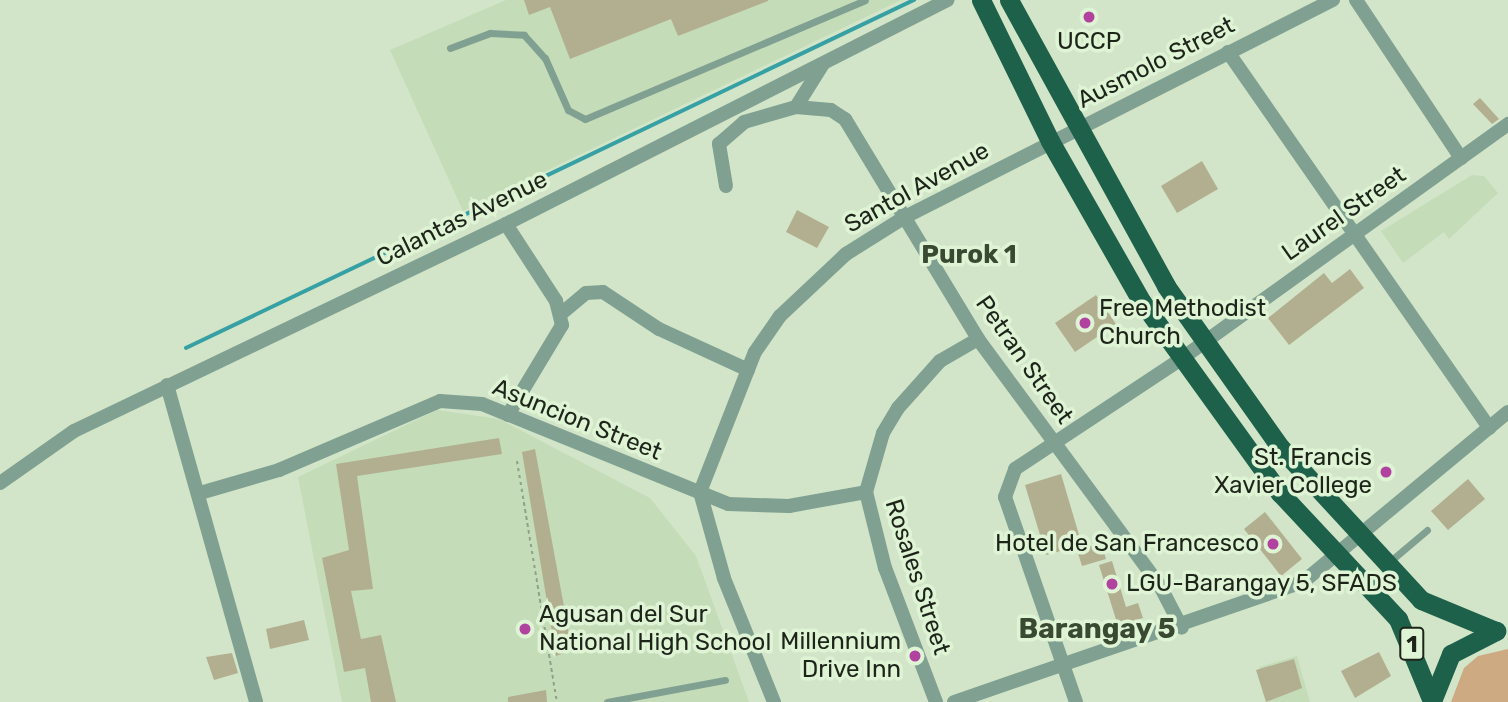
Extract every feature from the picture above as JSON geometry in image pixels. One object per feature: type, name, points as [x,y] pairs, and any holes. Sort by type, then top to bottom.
[{"type":"highway","name":"1","points":[[981,0],[1050,141],[1181,359],[1280,493],[1398,619],[1432,702]]},
{"type":"highway","name":"1","points":[[1009,0],[1076,128],[1166,286],[1280,447],[1385,565],[1439,612],[1502,630]]},
{"type":"highway","points":[[1009,56],[1033,44]]},
{"type":"highway","name":"1","points":[[1432,702],[1451,654],[1502,630]]},
{"type":"street","name":"Calantas Avenue","points":[[0,483],[74,431],[506,224],[947,0]]},
{"type":"street","name":"Ausmolo Street","points":[[1050,141],[1333,0]]},
{"type":"street","points":[[1356,0],[1461,158]]},
{"type":"street","points":[[1228,52],[1352,235],[1489,428]]},
{"type":"street","points":[[796,107],[823,63]]},
{"type":"street","name":"Petran Street","points":[[726,186],[717,152],[723,138],[757,116],[796,107],[831,110],[845,119],[978,339],[1160,586],[1182,628]]},
{"type":"street","name":"Laurel Street","points":[[1076,702],[1060,666],[1005,497],[1015,469],[1181,359],[1508,124]]},
{"type":"street","name":"Santol Avenue","points":[[700,492],[748,370],[780,316],[845,254],[905,217],[1050,141]]},
{"type":"street","points":[[506,224],[562,313]]},
{"type":"street","points":[[508,415],[557,338],[562,313],[586,293],[603,292],[660,329],[748,370]]},
{"type":"street","name":"Rosales Street","points":[[936,702],[885,568],[866,492],[883,433],[898,408],[940,361],[978,339]]},
{"type":"street","points":[[167,385],[200,493],[256,702]]},
{"type":"street","name":"Asuncion Street","points":[[200,493],[279,471],[421,406],[463,401],[508,415],[728,504],[763,506],[866,492]]},
{"type":"street","points":[[954,702],[1182,628],[1303,582],[1340,556],[1508,412]]},
{"type":"street","points":[[700,492],[724,578],[774,702]]},
{"type":"lane","points":[[450,48],[490,33],[524,35],[545,58],[568,110],[586,120],[865,0]]},
{"type":"lane","points":[[1385,565],[1427,530]]},
{"type":"lane","points":[[607,702],[643,701],[725,680]]},
{"type":"path","points":[[517,461],[557,702]]},
{"type":"shaded area","points":[[506,0],[901,0],[463,211],[390,50]]},
{"type":"shaded area","points":[[1472,175],[1484,176],[1498,193],[1449,239],[1444,232],[1403,263],[1381,231]]},
{"type":"shaded area","name":"Agusan del Sur National High School","points":[[437,410],[499,419],[650,498],[696,556],[749,702],[342,702],[298,477]]},
{"type":"shaded area","points":[[1508,649],[1508,702],[1451,702],[1464,668],[1478,656]]},
{"type":"shaded area","points":[[1297,656],[1310,702],[1269,702],[1259,667]]},
{"type":"building","points":[[524,0],[768,1],[678,36],[671,19],[570,59],[550,7],[529,15]]},
{"type":"building","points":[[1480,98],[1499,119],[1492,124],[1473,104]]},
{"type":"building","points":[[1202,161],[1218,189],[1177,213],[1161,186]]},
{"type":"building","points":[[797,210],[829,227],[817,248],[786,232]]},
{"type":"building","points":[[1350,269],[1364,288],[1289,345],[1268,318],[1324,273],[1332,283]]},
{"type":"building","name":"Free Methodist Church","points":[[1096,295],[1116,324],[1075,352],[1055,323]]},
{"type":"building","points":[[499,438],[502,454],[357,476],[373,589],[351,591],[361,639],[381,635],[396,702],[371,702],[365,668],[344,672],[322,558],[349,550],[336,464]]},
{"type":"building","points":[[535,449],[572,650],[556,656],[522,452]]},
{"type":"building","points":[[1061,474],[1082,545],[1046,555],[1025,485]]},
{"type":"building","points":[[1468,479],[1485,499],[1448,530],[1431,511]]},
{"type":"building","name":"Hotel de San Francesco","points":[[1265,512],[1302,559],[1281,576],[1244,529]]},
{"type":"building","points":[[1101,543],[1106,559],[1082,566],[1077,550]]},
{"type":"building","name":"LGU-Barangay 5, SFADS","points":[[1112,561],[1126,607],[1138,603],[1143,618],[1118,626],[1099,565]]},
{"type":"building","points":[[304,620],[309,640],[270,649],[266,629]]},
{"type":"building","points":[[1379,652],[1391,676],[1355,698],[1341,671]]},
{"type":"building","points":[[232,653],[238,673],[214,680],[206,657]]},
{"type":"building","points":[[1294,659],[1302,688],[1266,702],[1256,670]]},
{"type":"building","points":[[546,690],[547,702],[508,702],[508,697]]},
{"type":"waterway","points":[[186,348],[914,0]]},
{"type":"place","name":"UCCP","points":[[1089,17]]},
{"type":"place","name":"Free Methodist Church","points":[[1085,323]]},
{"type":"place","name":"St. Francis Xavier College","points":[[1386,472]]},
{"type":"place","name":"Hotel de San Francesco","points":[[1273,544]]},
{"type":"place","name":"LGU-Barangay 5, SFADS","points":[[1112,584]]},
{"type":"place","name":"Agusan del Sur National High School","points":[[525,629]]},
{"type":"place","name":"Millennium Drive Inn","points":[[915,656]]},
{"type":"district","name":"Purok 1","points":[[969,255]]},
{"type":"district","name":"Barangay 5","points":[[1097,629]]}]
